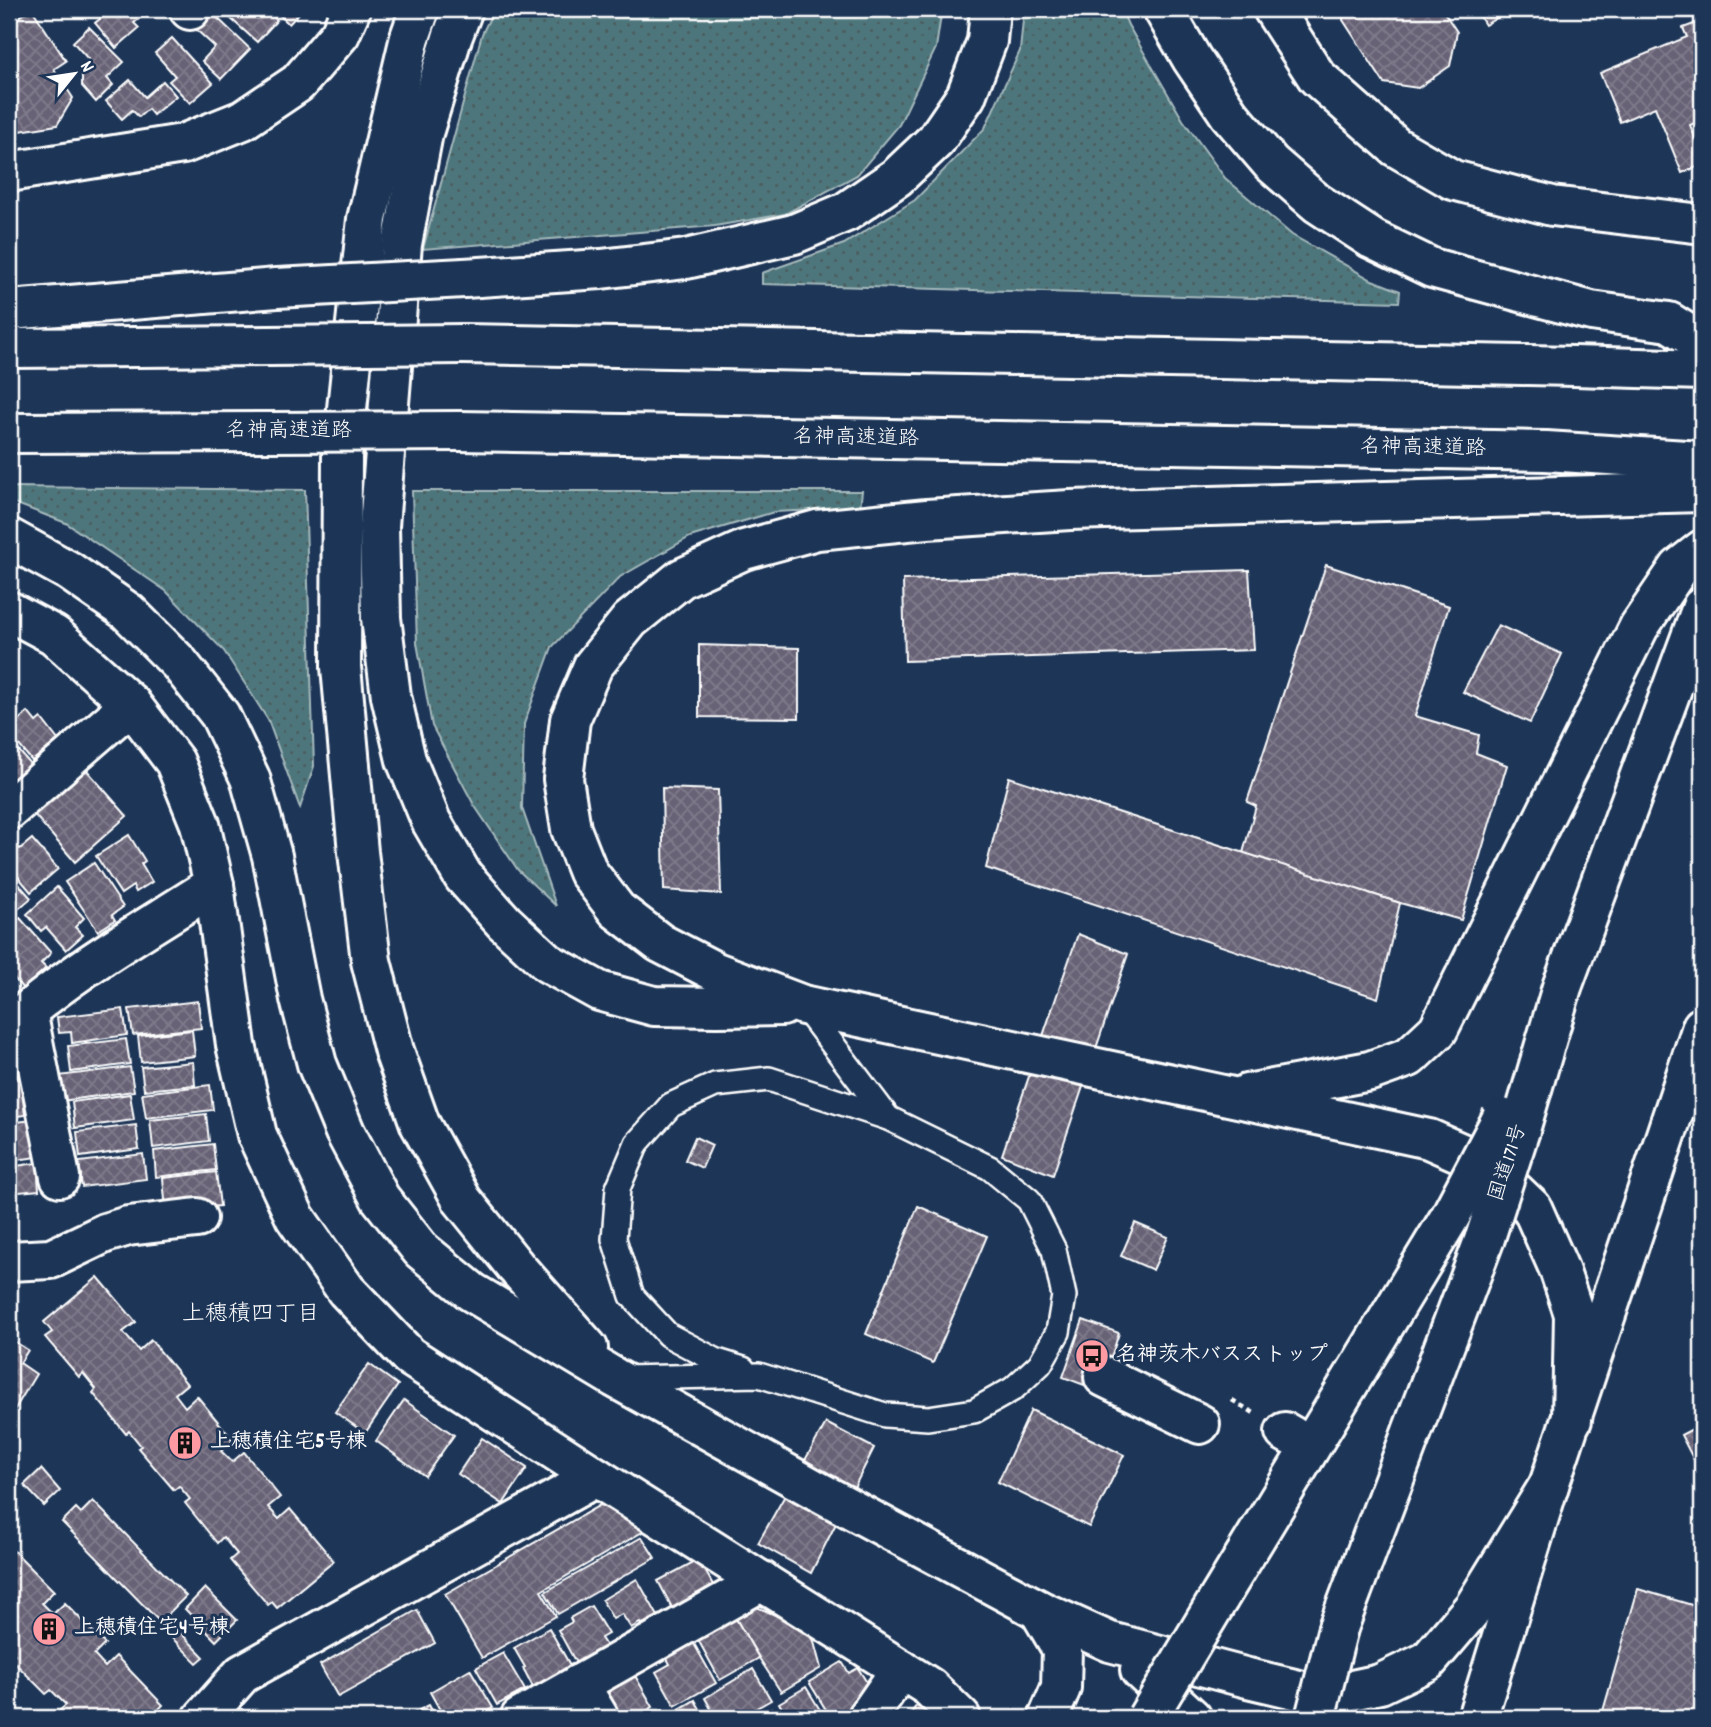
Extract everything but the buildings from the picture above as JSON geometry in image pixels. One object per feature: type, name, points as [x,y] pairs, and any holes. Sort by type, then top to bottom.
[{"type":"main road","points":[[9,172],[183,144],[243,120],[298,83],[340,34],[351,9]]},
{"type":"main road","points":[[420,9],[410,37],[367,219],[342,456],[341,667],[371,961],[394,1051],[421,1125],[462,1200],[516,1268],[615,1378]]},
{"type":"main road","points":[[463,9],[423,133],[402,244],[379,526],[381,618],[391,696],[406,760],[430,821],[463,876],[504,922],[548,963],[599,992],[654,1006],[803,1005]]},
{"type":"main road","points":[[9,310],[277,288],[601,269],[686,259],[794,234],[846,212],[897,177],[936,139],[966,96],[987,41],[990,9]]},
{"type":"main road","points":[[1163,9],[1229,114],[1271,163],[1317,202],[1372,239],[1432,268],[1591,311],[1669,322],[1702,343]]},
{"type":"main road","points":[[1273,9],[1317,77],[1396,146],[1453,180],[1552,206],[1702,224]]},
{"type":"main road","points":[[9,348],[464,344],[1702,370]]},
{"type":"main road","name":"名神高速道路","points":[[9,433],[460,431],[1546,451],[1702,461]]},
{"type":"main road","points":[[1572,1420],[1574,1314],[1563,1281],[1532,1208],[1486,1164],[1429,1139],[803,1005],[716,972],[660,943],[617,910],[588,872],[571,829],[563,779],[570,720],[593,666],[630,620],[682,578],[744,550],[817,530],[927,519],[1070,510],[1702,492]]},
{"type":"main road","points":[[9,538],[69,571],[128,612],[179,663],[220,715],[250,778],[272,856],[300,999],[317,1064],[345,1132],[380,1198],[421,1250],[471,1292],[615,1378],[1039,1611],[1110,1642],[1324,1696],[1380,1684],[1428,1661],[1474,1607],[1549,1486]]},
{"type":"main road","points":[[1231,1097],[1370,1071],[1409,1057],[1438,1030],[1639,627],[1679,568],[1702,550]]},
{"type":"main road","name":"国道171号","points":[[1315,1718],[1338,1628],[1485,1238],[1511,1124],[1702,607]]},
{"type":"main road","points":[[9,611],[54,635],[131,704],[175,762],[200,824],[215,885],[236,1045],[257,1135],[295,1217],[346,1290],[409,1356],[929,1687],[961,1718]]},
{"type":"main road","points":[[9,810],[131,704]]},
{"type":"main road","points":[[60,1177],[18,1019],[76,974],[215,885]]},
{"type":"main road","points":[[1477,1718],[1549,1486],[1702,1027]]},
{"type":"main road","points":[[1147,1718],[1450,1217],[1511,1124]]},
{"type":"main road","points":[[9,1261],[51,1259],[105,1233],[128,1226],[197,1218]]},
{"type":"main road","points":[[1104,1377],[1200,1424]]},
{"type":"main road","points":[[203,1718],[242,1674],[596,1477]]},
{"type":"main road","points":[[520,1718],[762,1581]]},
{"type":"main road","points":[[1039,1611],[1062,1649],[1061,1688],[1048,1718]]},
{"type":"main road","points":[[1110,1642],[1192,1718]]},
{"type":"main road","points":[[867,1718],[901,1669]]},
{"type":"main road","points":[[579,1684],[598,1716]]},
{"type":"lane","points":[[803,1005],[888,1118]]},
{"type":"lane","points":[[769,1079],[888,1118],[990,1168],[1029,1200],[1054,1250],[1064,1296],[1058,1332],[1040,1364],[1013,1389],[974,1411],[928,1418],[885,1415],[717,1361],[668,1335],[632,1296],[614,1239],[618,1188],[637,1143],[671,1105],[715,1085],[769,1079]]},
{"type":"lane","points":[[615,1378],[759,1375]]},
{"type":"green space","points":[[494,9],[942,9],[936,48],[899,125],[857,175],[785,214],[715,226],[423,249],[482,34]]},
{"type":"green space","points":[[1024,9],[1121,9],[1183,120],[1225,178],[1292,235],[1372,280],[1400,291],[1399,302],[762,284],[762,273],[844,244],[915,200],[985,128],[1020,51]]},
{"type":"green space","points":[[9,487],[305,490],[314,766],[300,808],[268,720],[224,651],[166,591],[66,523],[9,501]]},
{"type":"green space","points":[[412,491],[862,491],[860,508],[774,512],[690,537],[620,577],[552,647],[524,724],[522,808],[556,906],[518,870],[474,805],[432,726],[417,643]]},
{"type":"place","name":"名神茨木バスストップ","points":[[1092,1356]]},
{"type":"place","name":"上穂積住宅5号棟","points":[[185,1443]]},
{"type":"place","name":"上穂積住宅4号棟","points":[[49,1629]]},
{"type":"district","name":"上穂積四丁目","points":[[251,1315]]}]
